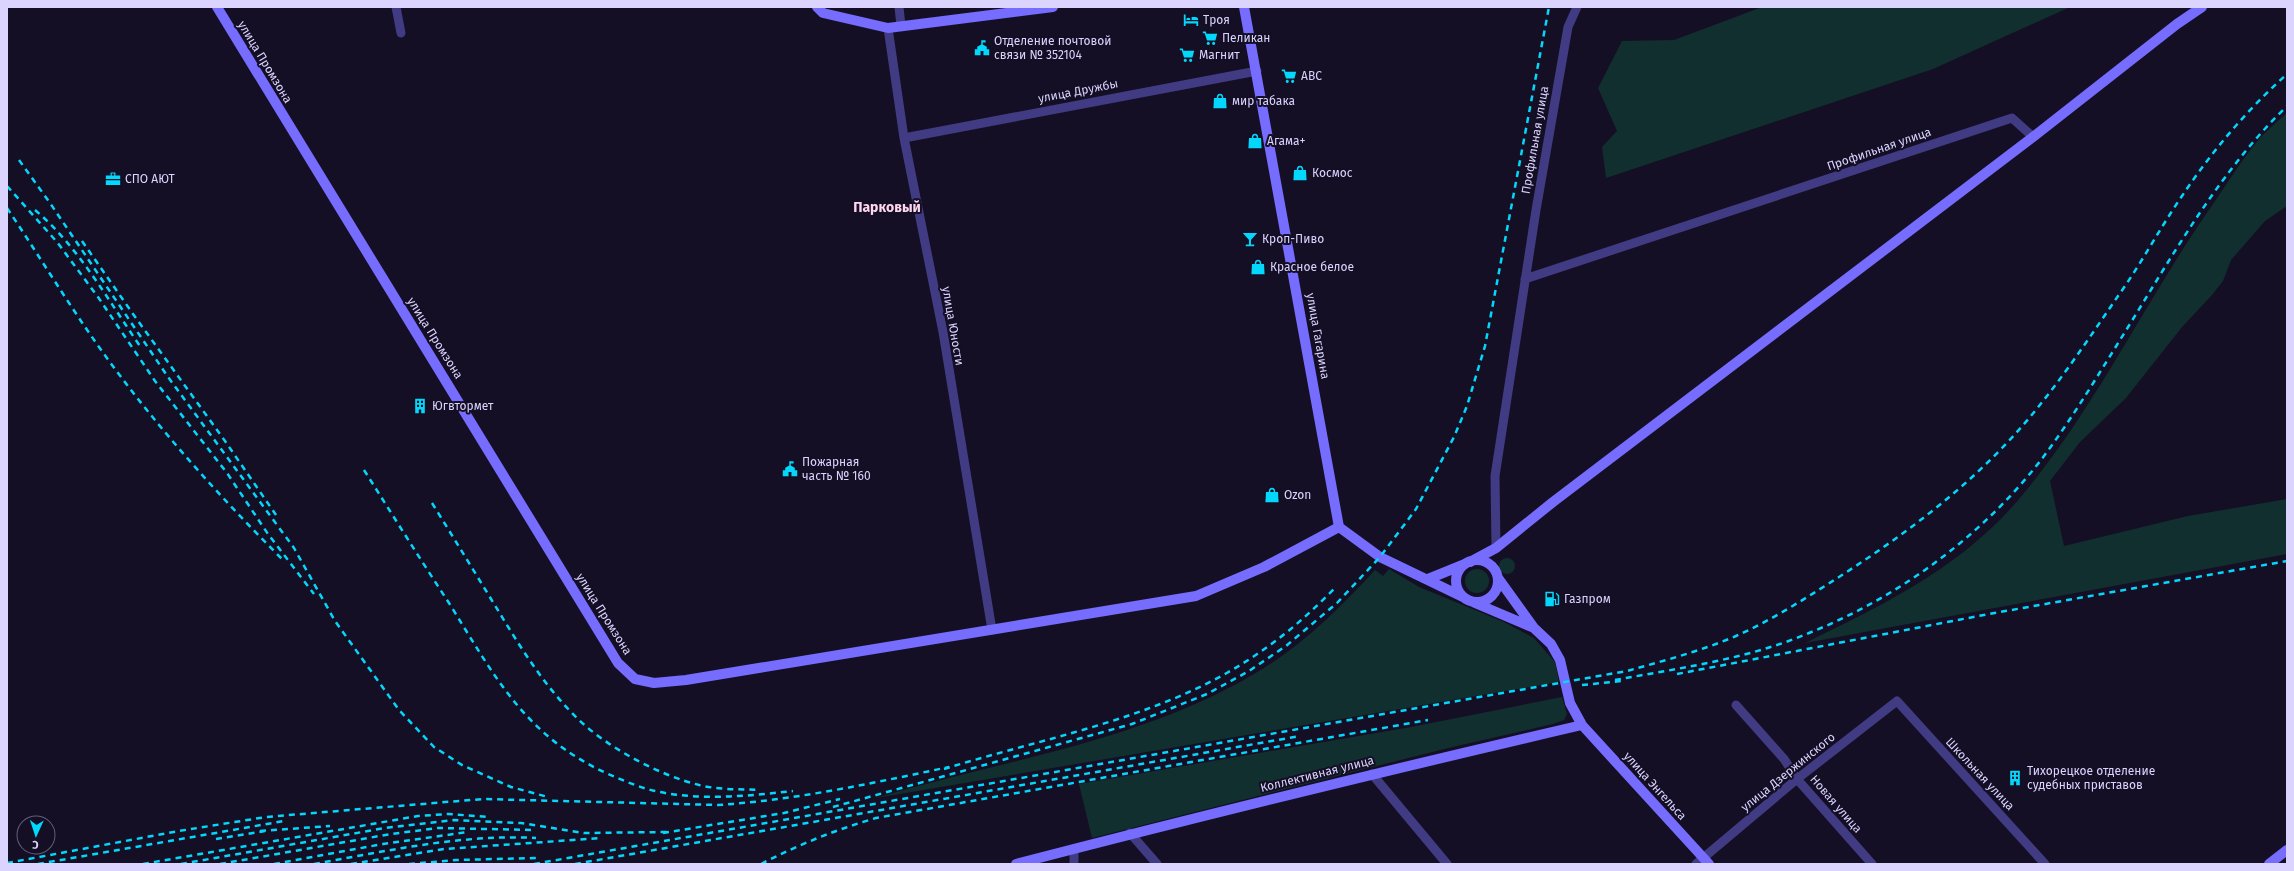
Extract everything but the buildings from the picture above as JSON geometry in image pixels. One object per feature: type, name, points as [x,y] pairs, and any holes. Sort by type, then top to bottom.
[{"type":"main road","name":"улица Промзона","points":[[217,7],[618,662],[635,679],[654,683],[686,680],[992,630]]},
{"type":"main road","points":[[817,7],[823,12],[888,28],[1053,7]]},
{"type":"main road","name":"улица Гагарина","points":[[1244,7],[1258,71],[1339,527]]},
{"type":"main road","points":[[1428,579],[1469,563],[1496,548],[1559,497],[2033,137],[2177,24],[2202,7]]},
{"type":"main road","points":[[992,630],[1196,596],[1264,567],[1339,527],[1380,557],[1428,579],[1468,600],[1534,628]]},
{"type":"main road","points":[[1496,548],[1496,574],[1497,588],[1490,598],[1480,602],[1468,600],[1458,590],[1456,580],[1459,571],[1469,563],[1482,561],[1496,574],[1534,628]]},
{"type":"main road","name":"улица Энгельса","points":[[1534,628],[1551,644],[1560,660],[1570,702],[1582,725],[1702,862]]},
{"type":"main road","name":"Коллективная улица","points":[[1016,864],[1130,833],[1582,725]]},
{"type":"main road","points":[[2269,864],[2287,850]]},
{"type":"street","points":[[396,7],[401,33]]},
{"type":"street","points":[[899,7],[902,26]]},
{"type":"street","name":"Профильная улица","points":[[1496,548],[1495,476],[1525,280],[1568,27],[1577,7]]},
{"type":"street","name":"улица Юности","points":[[888,28],[904,138],[943,332],[992,630]]},
{"type":"street","name":"улица Дружбы","points":[[904,138],[1258,71]]},
{"type":"street","name":"Профильная улица","points":[[1525,280],[2012,118],[2033,137]]},
{"type":"street","name":"улица Дзержинского","points":[[1702,862],[1797,779],[1897,701]]},
{"type":"street","name":"Школьная улица","points":[[1897,701],[2045,864]]},
{"type":"street","name":"Новая улица","points":[[1736,705],[1784,759],[1797,779],[1872,864]]},
{"type":"street","points":[[1372,774],[1448,864]]},
{"type":"street","points":[[1130,833],[1158,864]]},
{"type":"street","points":[[1074,849],[1074,864]]},
{"type":"green space","points":[[1762,7],[2070,7],[1933,69],[1606,178],[1602,147],[1617,131],[1598,88],[1622,41],[1674,40]]},
{"type":"green space","points":[[2287,113],[2287,206],[2265,221],[2231,260],[2223,281],[2212,295],[2182,327],[2126,398],[2080,442],[2050,481],[2064,546],[2188,516],[2287,499],[2287,554],[1805,643],[1865,613],[1923,580],[1950,562],[1977,541],[2001,519],[2024,493],[2075,424],[2187,242],[2241,163],[2260,138]]},
{"type":"green space","points":[[1504,558],[1510,558],[1515,563],[1513,572],[1510,574],[1504,574],[1499,569],[1499,563]]},
{"type":"green space","points":[[1389,569],[1419,587],[1504,622],[1534,638],[1555,662],[1559,682],[876,798],[1070,747],[1117,733],[1164,717],[1210,697],[1254,674],[1288,652],[1348,599],[1375,570],[1383,576]]},
{"type":"green space","points":[[1477,569],[1486,572],[1489,581],[1486,590],[1477,593],[1468,590],[1465,581],[1468,572]]},
{"type":"green space","points":[[1562,697],[1567,714],[1564,720],[1553,724],[1444,749],[1092,838],[1079,784],[1411,727]]},
{"type":"railway","points":[[833,807],[1132,724],[1207,694],[1249,671],[1286,646],[1337,603],[1380,557],[1416,509],[1454,437],[1467,406],[1485,346],[1549,7]]},
{"type":"railway","points":[[534,864],[1627,671],[1696,651],[1736,636],[1763,623],[1801,601],[1895,539],[1948,498],[1998,452],[2043,401],[2072,362],[2143,259],[2174,208],[2205,163],[2244,117],[2287,74]]},
{"type":"railway","points":[[1615,680],[1714,662],[1762,650],[1809,633],[1875,601],[1937,562],[1965,539],[1993,514],[2018,488],[2041,460],[2084,397],[2180,243],[2219,185],[2263,131],[2287,106]]},
{"type":"railway","points":[[19,160],[50,203],[168,377],[294,548],[335,621],[399,710],[434,747],[462,765],[511,787],[548,797]]},
{"type":"railway","points":[[7,186],[57,242],[98,297],[155,381],[227,473],[268,534],[314,594]]},
{"type":"railway","points":[[7,208],[87,330],[141,403],[210,484],[283,560]]},
{"type":"railway","points":[[35,210],[51,224],[93,276],[142,349]]},
{"type":"railway","points":[[82,241],[276,515]]},
{"type":"railway","points":[[364,470],[497,678],[514,701],[553,741],[578,758],[606,773],[655,791],[707,797],[759,795],[793,791]]},
{"type":"railway","points":[[432,503],[535,668],[555,695],[590,730],[619,750],[667,775],[714,788],[760,790]]},
{"type":"railway","points":[[1677,674],[1989,614],[2287,561]]},
{"type":"railway","points":[[944,769],[1066,735],[1148,709],[1187,693],[1224,674],[1280,638],[1334,589]]},
{"type":"railway","points":[[1582,685],[1622,681]]},
{"type":"railway","points":[[761,864],[818,838],[846,827],[876,818],[1428,720]]},
{"type":"railway","points":[[575,864],[1300,736]]},
{"type":"railway","points":[[7,863],[179,831],[266,817],[483,799],[718,805],[747,803],[863,785],[949,767]]},
{"type":"railway","points":[[663,833],[784,813],[840,799]]},
{"type":"railway","points":[[143,864],[418,816],[448,814],[490,817]]},
{"type":"railway","points":[[181,864],[385,828],[454,820],[521,823],[584,833],[669,832]]},
{"type":"railway","points":[[38,864],[284,821]]},
{"type":"railway","points":[[260,831],[330,826]]},
{"type":"railway","points":[[220,864],[391,834],[438,828],[536,830]]},
{"type":"railway","points":[[216,839],[265,831]]},
{"type":"railway","points":[[274,864],[383,844],[468,832]]},
{"type":"railway","points":[[314,864],[452,841],[508,837],[536,838]]},
{"type":"railway","points":[[351,864],[444,849],[602,838]]},
{"type":"railway","points":[[409,864],[457,860],[536,858]]},
{"type":"place","name":"Троя","points":[[1191,20]]},
{"type":"place","name":"Пеликан","points":[[1210,38]]},
{"type":"place","name":"Отделение почтовой связи № 352104","points":[[982,48]]},
{"type":"place","name":"Магнит","points":[[1187,55]]},
{"type":"place","name":"ABC","points":[[1289,76]]},
{"type":"place","name":"мир табака","points":[[1220,101]]},
{"type":"place","name":"Агама+","points":[[1255,141]]},
{"type":"place","name":"Космос","points":[[1300,173]]},
{"type":"place","name":"СПО АЮТ","points":[[113,179]]},
{"type":"place","name":"Кроп-Пиво","points":[[1250,239]]},
{"type":"place","name":"Красное белое","points":[[1258,267]]},
{"type":"place","name":"Югвтормет","points":[[420,406]]},
{"type":"place","name":"Пожарная часть № 160","points":[[790,469]]},
{"type":"place","name":"Ozon","points":[[1272,495]]},
{"type":"place","name":"Газпром","points":[[1552,599]]},
{"type":"place","name":"Тихорецкое отделение судебных приставов","points":[[2015,778]]},
{"type":"district","name":"Парковый","points":[[887,207]]}]
